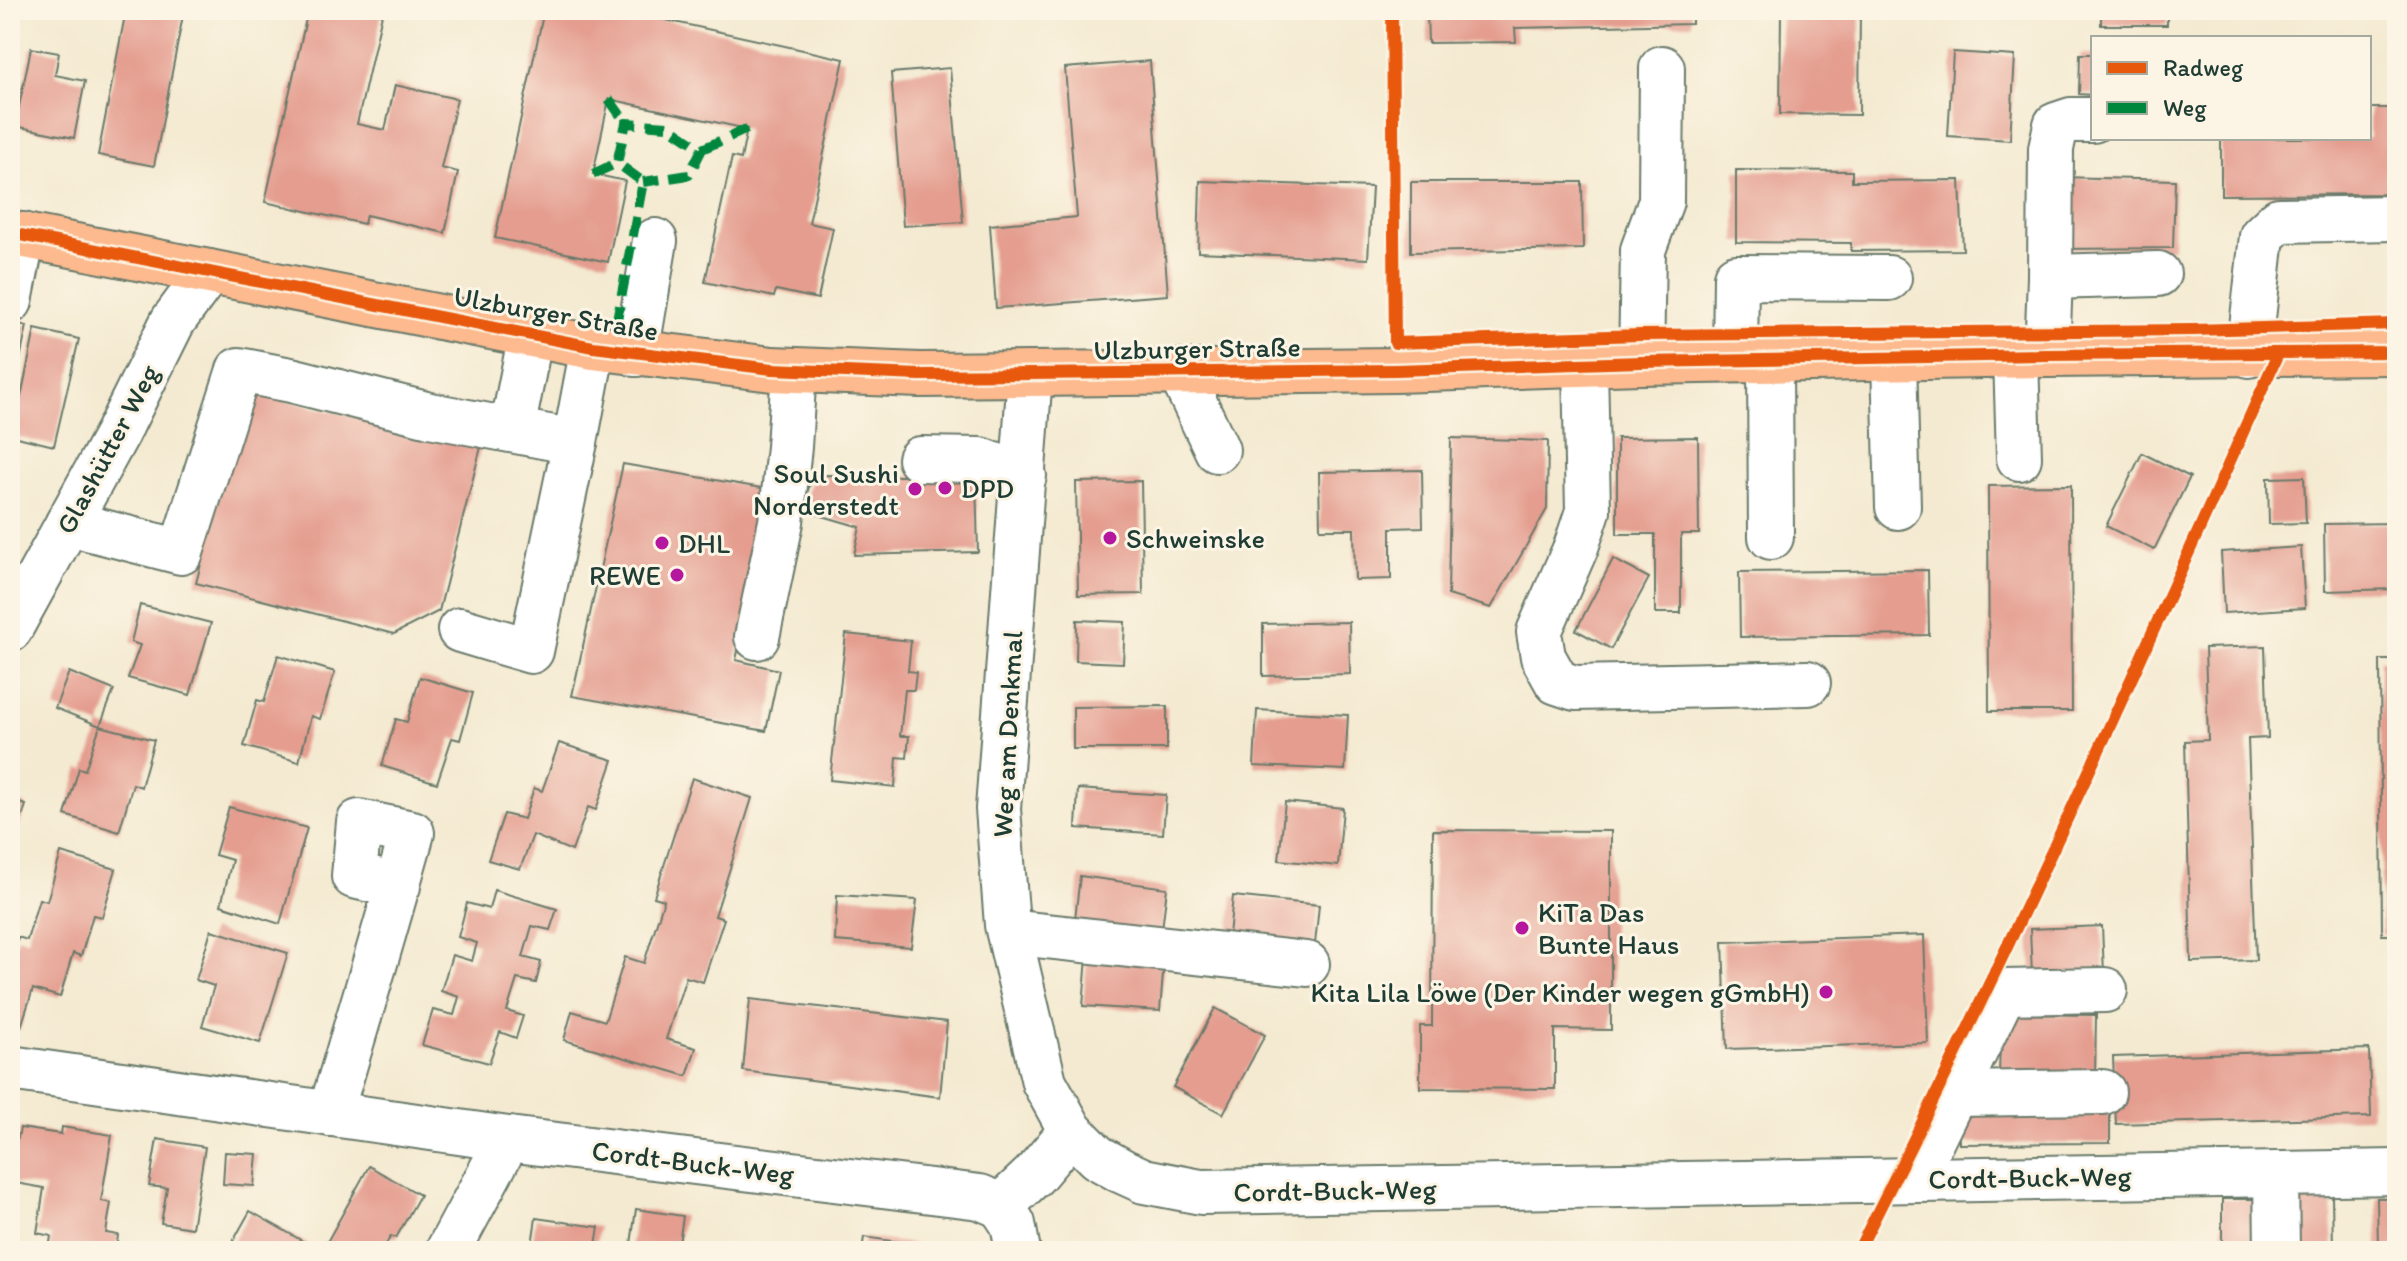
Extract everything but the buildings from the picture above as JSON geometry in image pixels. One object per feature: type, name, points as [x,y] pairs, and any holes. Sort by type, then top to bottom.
[{"type":"main road","name":"Ulzburger Straße","points":[[16,234],[593,347],[794,370],[920,375],[1396,370],[1752,360],[2397,352]]},
{"type":"street","points":[[1641,362],[1643,250],[1661,201],[1662,68]]},
{"type":"street","points":[[2019,458],[2032,355],[2050,277],[2051,149],[2056,125],[2071,120],[2091,120]]},
{"type":"street","points":[[2249,355],[2262,236],[2270,228],[2279,220],[2397,218]]},
{"type":"street","points":[[10,301],[16,234]]},
{"type":"street","points":[[636,354],[655,241]]},
{"type":"street","name":"Glashütter Weg","points":[[10,629],[118,432],[173,321],[209,272]]},
{"type":"street","points":[[2050,277],[2158,274]]},
{"type":"street","points":[[1771,537],[1752,360],[1736,277],[1889,278]]},
{"type":"street","points":[[512,430],[531,334]]},
{"type":"street","points":[[460,630],[531,651],[593,347]]},
{"type":"street","points":[[1894,359],[1898,507]]},
{"type":"street","points":[[1585,364],[1588,511],[1539,632],[1543,657],[1557,682],[1575,688],[1808,683]]},
{"type":"street","points":[[68,523],[181,552],[239,370],[430,415],[575,442]]},
{"type":"street","points":[[757,637],[781,522],[794,370]]},
{"type":"street","points":[[1180,372],[1217,450]]},
{"type":"street","name":"Weg am Denkmal","points":[[1030,374],[998,809],[1009,932],[1044,1082],[1071,1131]]},
{"type":"street","points":[[920,459],[981,460],[1024,476]]},
{"type":"street","points":[[330,1114],[398,886]]},
{"type":"street","points":[[1009,932],[1307,964]]},
{"type":"street","points":[[1913,1179],[2004,992],[2105,990]]},
{"type":"street","name":"Cordt-Buck-Weg","points":[[10,1068],[508,1139],[980,1197],[1001,1206]]},
{"type":"street","points":[[1954,1094],[2103,1092]]},
{"type":"street","points":[[1018,1251],[1013,1224],[1001,1206],[1034,1175],[1071,1131]]},
{"type":"street","name":"Cordt-Buck-Weg","points":[[1071,1131],[1097,1157],[1122,1171],[1144,1181],[1201,1192],[2397,1172]]},
{"type":"street","points":[[448,1251],[508,1139]]},
{"type":"street","points":[[2276,1174],[2277,1251]]},
{"type":"marked path","points":[[609,99],[626,123]]},
{"type":"marked path","points":[[616,325],[643,182],[617,163],[626,123],[668,126],[702,149],[689,175],[643,182]]},
{"type":"marked path","points":[[702,149],[747,129]]},
{"type":"marked path","points":[[593,174],[617,163]]},
{"type":"cycle path","points":[[1392,10],[1395,343],[1641,335],[2193,330],[2397,324]]},
{"type":"cycle path","points":[[10,233],[593,347],[772,369],[920,375],[1030,374],[1396,370],[2047,355],[2397,352]]},
{"type":"cycle path","points":[[1858,1251],[2021,917],[2278,354]]},
{"type":"place","name":"DPD","points":[[945,488]]},
{"type":"place","name":"Soul Sushi Norderstedt","points":[[915,489]]},
{"type":"place","name":"Schweinske","points":[[1110,538]]},
{"type":"place","name":"DHL","points":[[662,543]]},
{"type":"place","name":"REWE","points":[[677,575]]},
{"type":"place","name":"KiTa Das Bunte Haus","points":[[1522,928]]},
{"type":"place","name":"Kita Lila Löwe (Der Kinder wegen gGmbH)","points":[[1826,992]]}]
